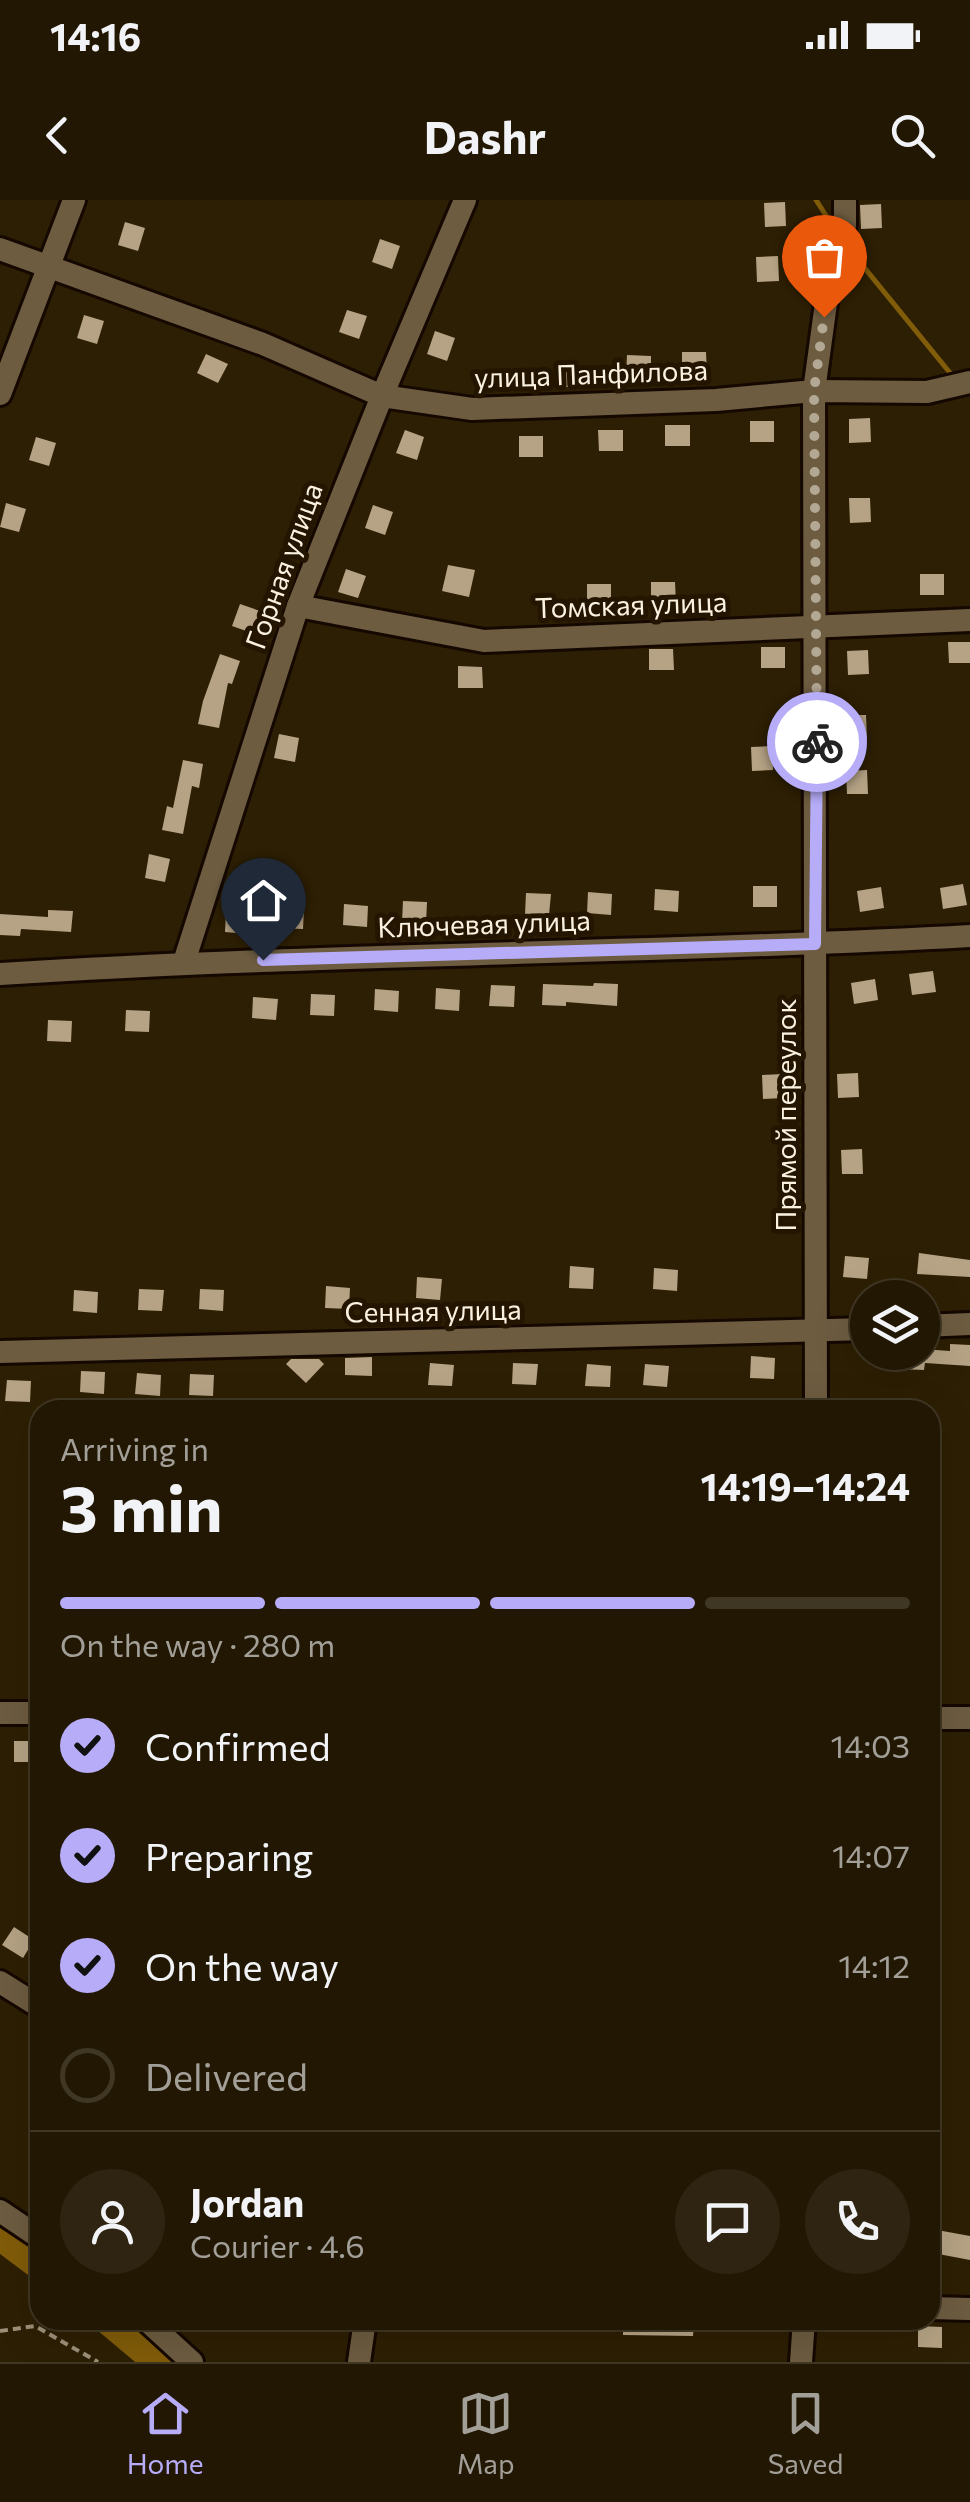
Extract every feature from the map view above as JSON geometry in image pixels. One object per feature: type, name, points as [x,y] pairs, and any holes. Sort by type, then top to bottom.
[{"type":"street","points":[[0,394],[74,200]]},
{"type":"street","name":"Горная улица","points":[[184,962],[298,606],[466,200]]},
{"type":"street","points":[[845,224],[846,200]]},
{"type":"street","name":"улица Панфилова","points":[[0,249],[263,344],[382,396],[472,409],[716,400],[814,391],[927,392],[970,382]]},
{"type":"street","name":"Прямой переулок","points":[[816,1400],[814,391],[828,281]]},
{"type":"street","name":"Томская улица","points":[[298,606],[484,641],[970,620]]},
{"type":"street","name":"Ключевая улица","points":[[0,974],[184,962],[970,936]]},
{"type":"street","points":[[940,1325],[970,1324]]},
{"type":"street","name":"Сенная улица","points":[[0,1352],[850,1330]]},
{"type":"street","points":[[0,1713],[30,1713]]},
{"type":"street","points":[[940,1718],[970,1718]]},
{"type":"street","points":[[0,1982],[30,2001]]},
{"type":"street","points":[[0,2211],[30,2231]]},
{"type":"street","points":[[940,2308],[970,2309]]},
{"type":"street","points":[[157,2330],[192,2362]]},
{"type":"street","points":[[359,2362],[364,2330]]},
{"type":"street","points":[[801,2362],[803,2330]]},
{"type":"path","points":[[828,281],[845,224]]},
{"type":"path","points":[[0,2331],[30,2327]]},
{"type":"path","points":[[42,2330],[98,2362]]},
{"type":"building","points":[[785,202],[786,226],[765,227],[764,203]]},
{"type":"building","points":[[881,204],[882,228],[861,229],[860,205]]},
{"type":"building","points":[[125,222],[145,228],[138,251],[118,245]]},
{"type":"building","points":[[380,239],[400,246],[392,269],[372,262]]},
{"type":"building","points":[[778,256],[779,281],[757,282],[756,257]]},
{"type":"building","points":[[347,310],[367,316],[359,339],[339,332]]},
{"type":"building","points":[[84,315],[104,321],[97,344],[77,338]]},
{"type":"building","points":[[435,331],[455,338],[447,361],[427,354]]},
{"type":"building","points":[[682,352],[706,352],[707,373],[682,373]]},
{"type":"building","points":[[206,354],[228,364],[218,383],[197,373]]},
{"type":"building","points":[[627,355],[651,356],[651,377],[626,377]]},
{"type":"building","points":[[562,366],[586,366],[586,387],[562,387]]},
{"type":"building","points":[[870,418],[871,442],[849,443],[849,419]]},
{"type":"building","points":[[750,421],[774,421],[774,442],[750,442]]},
{"type":"building","points":[[665,425],[690,425],[690,446],[665,446]]},
{"type":"building","points":[[405,430],[424,437],[417,460],[396,453]]},
{"type":"building","points":[[598,430],[623,430],[623,451],[599,451]]},
{"type":"building","points":[[519,436],[543,436],[543,457],[519,457]]},
{"type":"building","points":[[36,437],[56,443],[49,466],[29,460]]},
{"type":"building","points":[[849,498],[870,498],[871,522],[850,523]]},
{"type":"building","points":[[6,503],[26,509],[19,532],[0,527]]},
{"type":"building","points":[[373,505],[393,512],[385,535],[365,528]]},
{"type":"building","points":[[448,565],[475,570],[469,597],[442,591]]},
{"type":"building","points":[[346,569],[366,576],[358,598],[338,592]]},
{"type":"building","points":[[920,574],[944,574],[944,595],[920,595]]},
{"type":"building","points":[[651,582],[675,582],[676,603],[651,603]]},
{"type":"building","points":[[587,584],[611,584],[611,605],[587,605]]},
{"type":"building","points":[[240,604],[260,611],[252,633],[232,626]]},
{"type":"building","points":[[948,642],[970,642],[970,663],[949,663]]},
{"type":"building","points":[[761,647],[785,647],[785,668],[761,668]]},
{"type":"building","points":[[649,649],[673,649],[674,670],[649,670]]},
{"type":"building","points":[[868,650],[869,674],[848,675],[847,651]]},
{"type":"building","points":[[220,654],[240,661],[232,684],[228,683],[219,728],[198,724]]},
{"type":"building","points":[[458,666],[482,667],[483,688],[458,688]]},
{"type":"building","points":[[845,715],[866,715],[867,739],[846,740]]},
{"type":"building","points":[[279,734],[299,738],[295,762],[274,758]]},
{"type":"building","points":[[772,746],[773,770],[752,771],[751,747]]},
{"type":"building","points":[[183,760],[203,764],[199,788],[192,786],[183,834],[162,830],[167,806],[173,808]]},
{"type":"building","points":[[867,770],[868,794],[847,794],[846,771]]},
{"type":"building","points":[[149,854],[170,859],[165,882],[145,878]]},
{"type":"building","points":[[963,884],[967,905],[943,909],[940,888]]},
{"type":"building","points":[[753,886],[777,886],[777,907],[753,907]]},
{"type":"building","points":[[881,887],[884,908],[860,912],[857,891]]},
{"type":"building","points":[[655,889],[679,891],[678,912],[654,910]]},
{"type":"building","points":[[588,892],[612,894],[611,915],[587,913]]},
{"type":"building","points":[[526,893],[551,894],[549,915],[525,914]]},
{"type":"building","points":[[403,901],[427,902],[426,924],[402,922]]},
{"type":"building","points":[[344,904],[368,906],[367,927],[343,925]]},
{"type":"building","points":[[280,907],[304,908],[303,929],[279,928]]},
{"type":"building","points":[[48,910],[73,911],[71,932],[21,929],[20,936],[0,935],[0,914],[48,917]]},
{"type":"building","points":[[226,911],[250,912],[249,934],[225,932]]},
{"type":"building","points":[[933,971],[936,992],[912,995],[909,974]]},
{"type":"building","points":[[875,979],[878,1000],[854,1004],[851,983]]},
{"type":"building","points":[[543,984],[618,984],[617,1006],[566,1002],[566,1006],[542,1005]]},
{"type":"building","points":[[491,985],[515,986],[514,1007],[489,1006]]},
{"type":"building","points":[[436,988],[460,990],[459,1011],[435,1009]]},
{"type":"building","points":[[375,989],[399,991],[398,1012],[374,1010]]},
{"type":"building","points":[[311,994],[335,995],[334,1016],[310,1015]]},
{"type":"building","points":[[253,997],[278,999],[276,1020],[252,1018]]},
{"type":"building","points":[[126,1010],[150,1011],[149,1032],[125,1031]]},
{"type":"building","points":[[48,1020],[72,1021],[71,1042],[47,1041]]},
{"type":"building","points":[[858,1073],[859,1097],[838,1098],[837,1074]]},
{"type":"building","points":[[783,1074],[784,1098],[763,1099],[762,1075]]},
{"type":"building","points":[[862,1149],[863,1174],[842,1174],[841,1150]]},
{"type":"building","points":[[919,1253],[970,1260],[970,1277],[917,1274]]},
{"type":"building","points":[[845,1256],[869,1258],[867,1279],[843,1277]]},
{"type":"building","points":[[570,1266],[594,1268],[593,1289],[569,1288]]},
{"type":"building","points":[[654,1268],[678,1270],[677,1291],[653,1289]]},
{"type":"building","points":[[417,1277],[442,1279],[440,1300],[416,1298]]},
{"type":"building","points":[[326,1286],[350,1288],[349,1309],[325,1308]]},
{"type":"building","points":[[139,1289],[164,1290],[162,1311],[138,1310]]},
{"type":"building","points":[[200,1289],[224,1290],[223,1311],[199,1309]]},
{"type":"building","points":[[74,1290],[98,1292],[97,1313],[73,1311]]},
{"type":"building","points":[[950,1344],[970,1345],[970,1366],[940,1364],[940,1350],[950,1351]]},
{"type":"building","points":[[751,1356],[775,1358],[774,1379],[750,1378]]},
{"type":"building","points":[[372,1357],[372,1376],[345,1375],[345,1358]]},
{"type":"building","points":[[291,1359],[319,1359],[324,1364],[306,1383],[286,1364]]},
{"type":"building","points":[[430,1363],[454,1365],[452,1386],[428,1385]]},
{"type":"building","points":[[513,1363],[538,1364],[536,1385],[512,1384]]},
{"type":"building","points":[[587,1364],[611,1366],[610,1387],[585,1386]]},
{"type":"building","points":[[645,1364],[669,1366],[667,1387],[643,1385]]},
{"type":"building","points":[[81,1371],[105,1372],[104,1394],[80,1392]]},
{"type":"building","points":[[137,1373],[161,1375],[160,1396],[135,1394]]},
{"type":"building","points":[[190,1374],[214,1375],[213,1396],[189,1395]]},
{"type":"building","points":[[7,1380],[31,1381],[30,1402],[5,1401]]},
{"type":"building","points":[[14,1741],[30,1741],[30,1762],[14,1762]]},
{"type":"building","points":[[14,1927],[30,1937],[23,1958],[2,1945]]},
{"type":"building","points":[[940,2231],[970,2236],[970,2260],[940,2254]]},
{"type":"building","points":[[942,2327],[942,2348],[918,2347],[918,2330]]},
{"type":"building","points":[[623,2330],[693,2330],[693,2336],[623,2335]]},
{"type":"waterway","points":[[816,200],[841,239],[955,379]]},
{"type":"waterway","points":[[0,2234],[30,2256]]},
{"type":"waterway","points":[[122,2330],[160,2362]]},
{"type":"way so far","points":[[817,742],[814,391],[824,317]]},
{"type":"route","points":[[263,960],[815,944],[817,742]]}]
